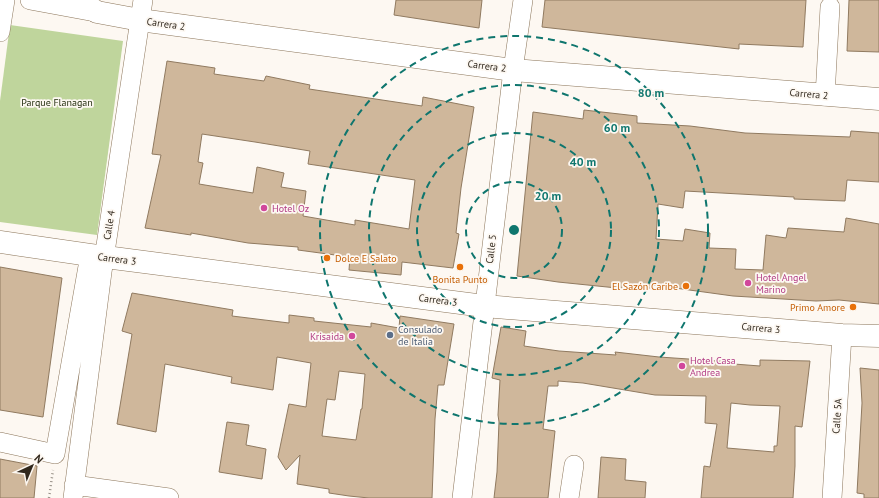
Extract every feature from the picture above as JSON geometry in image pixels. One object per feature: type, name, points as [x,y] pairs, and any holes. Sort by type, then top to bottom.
[{"type":"main road","name":"Carrera 2","points":[[78,0],[97,12],[142,10],[513,70],[825,96],[879,99]]},
{"type":"main road","name":"Carrera 3","points":[[0,242],[484,306],[842,335],[879,336]]},
{"type":"street","points":[[0,32],[5,0]]},
{"type":"street","name":"Carrera 2","points":[[30,0],[97,12]]},
{"type":"street","name":"Calle 5","points":[[462,498],[484,306],[523,0]]},
{"type":"street","points":[[825,96],[830,7]]},
{"type":"street","name":"Calle 4","points":[[73,492],[82,421],[97,256],[142,10]]},
{"type":"street","points":[[0,442],[55,454],[60,417],[97,256]]},
{"type":"street","name":"Calle 5A","points":[[832,498],[842,335]]},
{"type":"street","points":[[60,417],[82,421]]},
{"type":"street","points":[[569,498],[574,465]]},
{"type":"street","points":[[73,492],[169,498]]},
{"type":"path","points":[[49,498],[55,454]]},
{"type":"green space","name":"Parque Flanagan","points":[[10,25],[123,41],[97,235],[0,222],[0,101]]},
{"type":"building","points":[[396,0],[482,0],[479,28],[394,15]]},
{"type":"building","points":[[545,0],[806,0],[803,47],[739,44],[739,49],[542,27]]},
{"type":"building","points":[[849,0],[879,0],[879,52],[847,51]]},
{"type":"building","points":[[167,61],[215,68],[214,74],[264,81],[266,76],[310,85],[309,89],[422,106],[423,97],[474,107],[461,188],[456,233],[459,234],[453,268],[402,262],[401,275],[349,270],[350,257],[298,250],[298,247],[248,243],[191,233],[191,235],[145,228],[161,155],[152,154]],"holes":[[[202,134],[310,151],[308,164],[415,180],[409,229],[355,220],[355,225],[303,216],[306,191],[281,187],[284,173],[257,167],[253,193],[199,184],[203,163],[198,162]]]},
{"type":"building","points":[[584,110],[637,116],[637,123],[690,126],[745,133],[850,137],[851,131],[879,133],[879,182],[847,180],[845,201],[685,191],[683,208],[658,204],[656,239],[683,241],[685,229],[710,233],[709,248],[736,249],[735,269],[763,270],[766,235],[786,238],[788,228],[844,232],[846,218],[879,224],[879,304],[839,300],[816,301],[733,296],[653,285],[653,288],[617,288],[517,276],[533,112],[583,119]]},
{"type":"building","points":[[0,267],[62,278],[43,417],[0,410]]},
{"type":"building","points":[[132,293],[233,310],[232,316],[289,323],[289,315],[314,318],[314,321],[371,327],[371,323],[399,328],[400,316],[454,324],[444,385],[438,385],[432,498],[369,498],[349,496],[329,493],[329,489],[297,484],[300,455],[286,470],[278,457],[289,404],[306,407],[311,363],[277,357],[273,390],[231,383],[232,377],[165,364],[156,432],[117,424],[132,334],[122,331]],"holes":[[[339,371],[365,374],[362,409],[356,440],[322,436],[327,399],[335,400]]]},
{"type":"building","points":[[501,327],[526,331],[524,346],[559,351],[616,355],[615,352],[659,357],[733,362],[734,364],[760,366],[760,360],[810,361],[802,427],[795,426],[793,498],[701,498],[704,466],[710,467],[717,424],[705,423],[706,396],[655,395],[583,383],[558,381],[558,386],[548,386],[543,429],[555,431],[548,498],[494,498],[497,472],[500,380],[492,378]],"holes":[[[731,403],[780,406],[777,446],[774,446],[774,452],[727,448]]]},
{"type":"building","points":[[860,368],[879,370],[879,498],[864,498],[864,494],[857,493],[862,403]]},
{"type":"building","points":[[227,422],[249,425],[246,445],[266,449],[262,479],[219,472]]},
{"type":"building","points":[[601,457],[626,459],[625,480],[646,482],[645,498],[598,498]]},
{"type":"building","points":[[0,459],[37,466],[34,498],[0,498]]},
{"type":"place","name":"Hotel Oz","points":[[264,208]]},
{"type":"place","name":"Dolce E Salato","points":[[327,258]]},
{"type":"place","name":"Bonita Punto","points":[[460,267]]},
{"type":"place","name":"Hotel Angel Marino","points":[[748,283]]},
{"type":"place","name":"El Sazón Caribe","points":[[686,286]]},
{"type":"place","name":"Primo Amore","points":[[853,307]]},
{"type":"place","name":"Consulado de Italia","points":[[390,335]]},
{"type":"place","name":"Krisaida","points":[[352,336]]},
{"type":"place","name":"Hotel Casa Andrea","points":[[682,366]]}]
